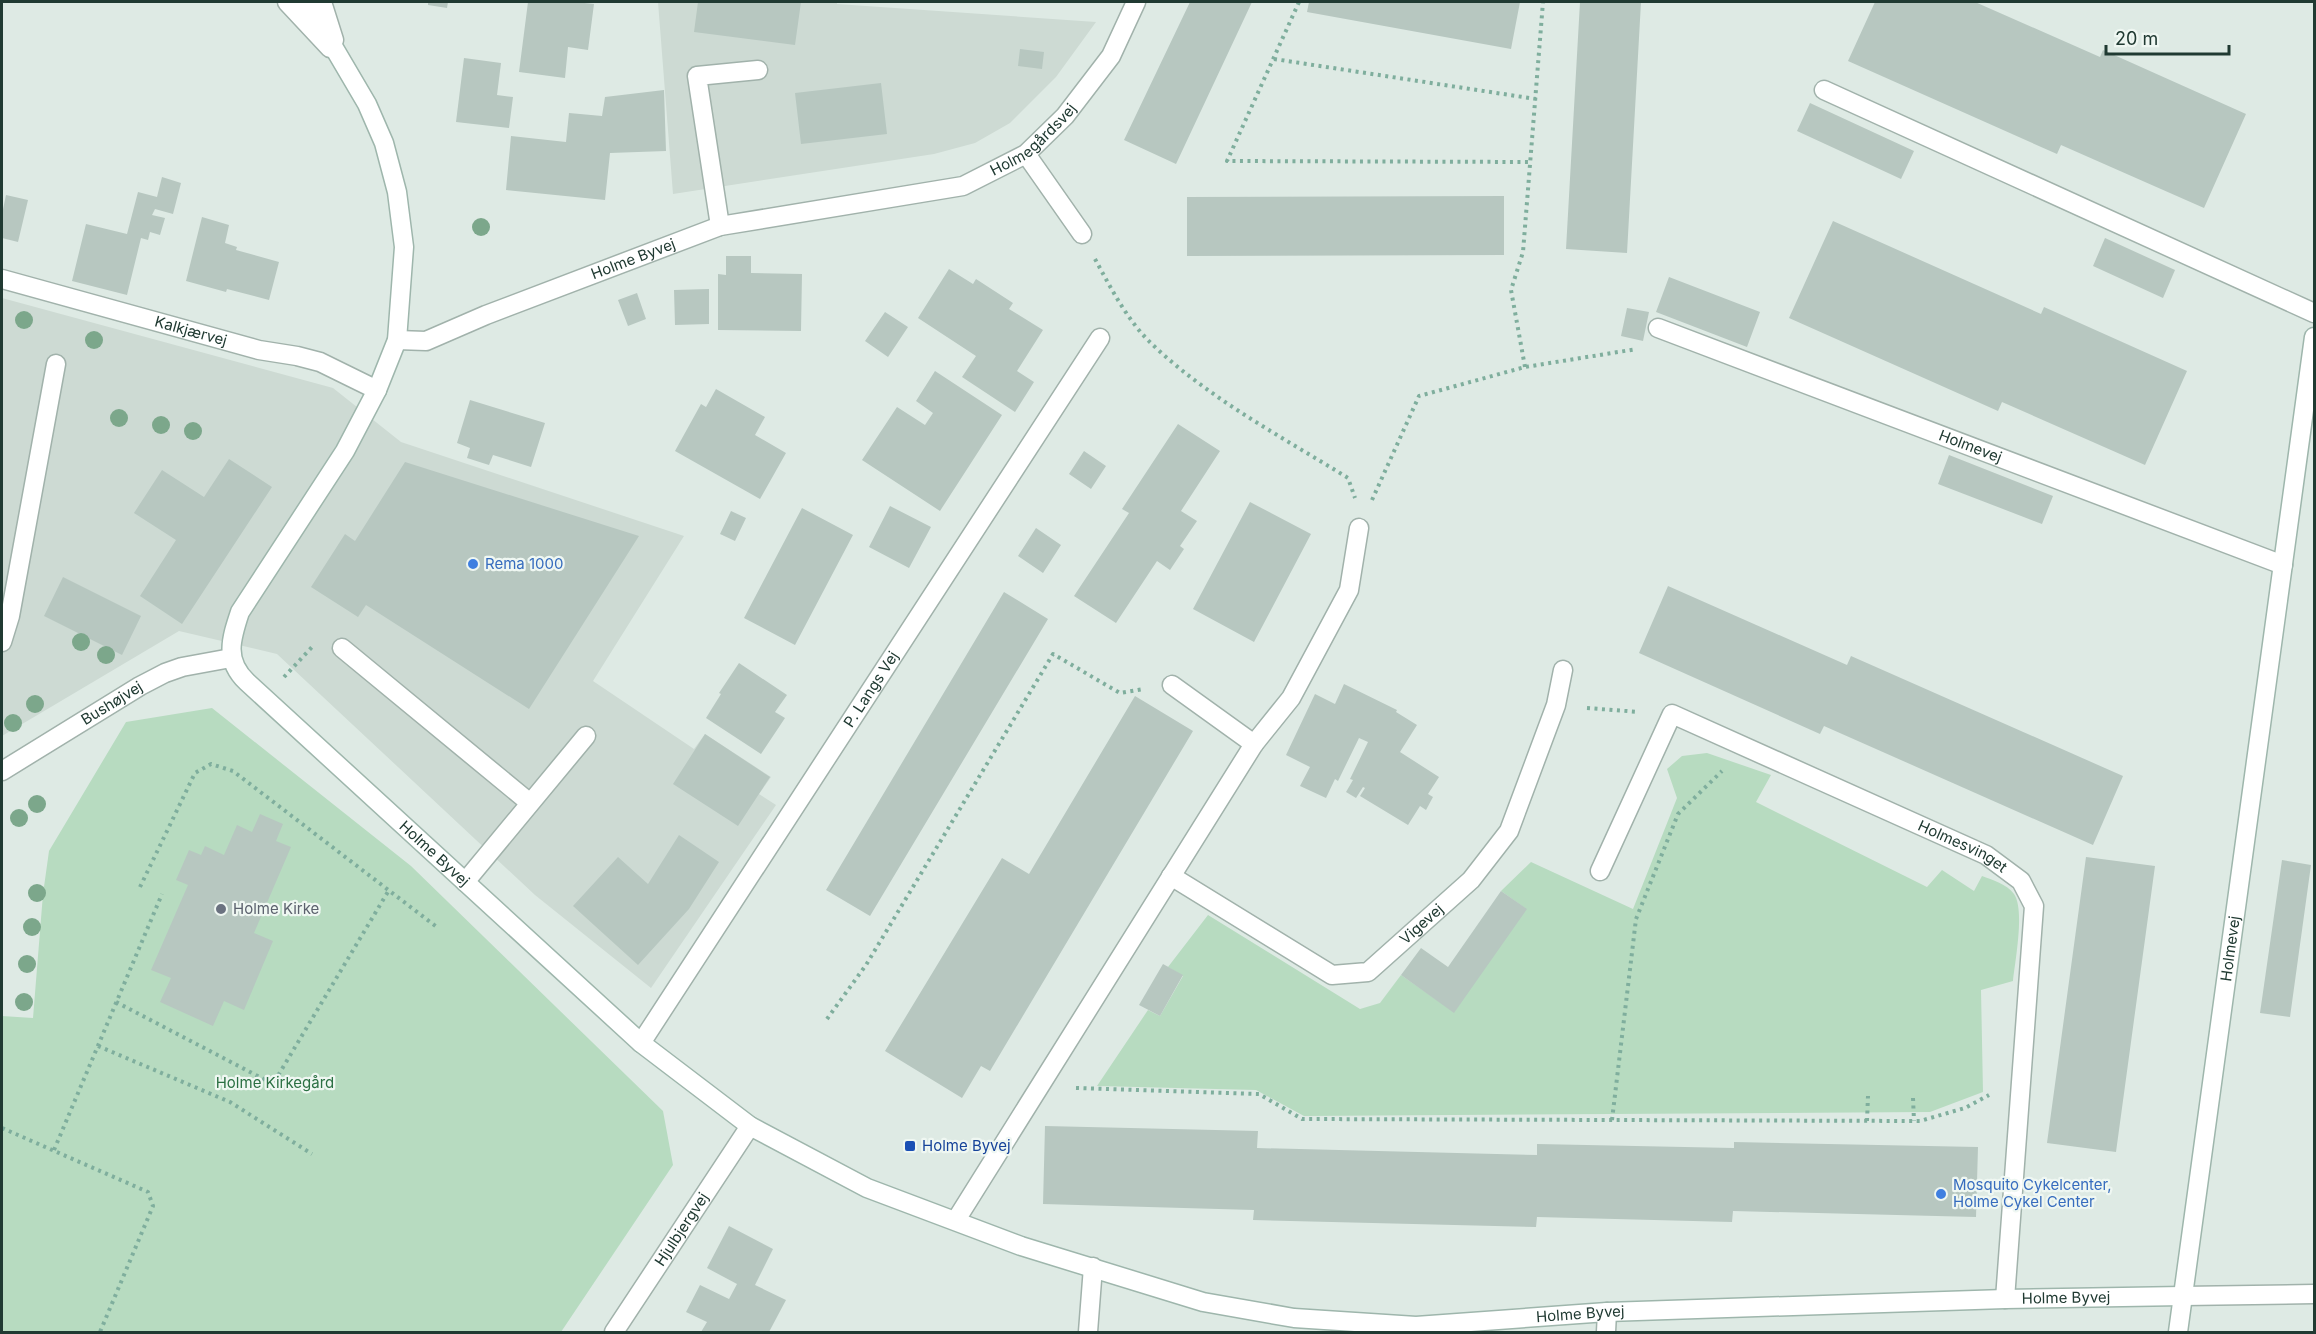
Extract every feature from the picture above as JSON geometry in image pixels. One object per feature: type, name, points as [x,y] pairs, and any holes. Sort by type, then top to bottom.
[{"type":"street","points":[[286,2],[339,58]]},
{"type":"street","points":[[231,658],[234,629],[240,612],[345,451],[377,390],[397,340],[404,247],[397,192],[384,143],[367,104],[307,2]]},
{"type":"street","points":[[322,2],[339,58]]},
{"type":"street","name":"Holmegårdsvej","points":[[876,202],[963,186],[1026,154],[1065,116],[1111,56],[1136,2]]},
{"type":"street","points":[[720,226],[697,76],[758,70]]},
{"type":"street","points":[[1824,90],[2314,313]]},
{"type":"street","points":[[1026,154],[1082,234]]},
{"type":"street","name":"Holme Byvej","points":[[397,340],[426,341],[720,226],[876,202]]},
{"type":"street","name":"Kalkjærvej","points":[[2,279],[259,350],[320,362],[377,390]]},
{"type":"street","name":"Holmevej","points":[[1658,328],[2283,565]]},
{"type":"street","name":"Holmevej","points":[[2178,1332],[2314,337]]},
{"type":"street","name":"P. Langs Vej","points":[[641,1043],[1100,338]]},
{"type":"street","points":[[2,642],[10,616],[56,364]]},
{"type":"street","points":[[956,1220],[1254,744],[1291,698],[1349,590],[1359,528]]},
{"type":"street","points":[[342,648],[530,803]]},
{"type":"street","name":"Holme Byvej","points":[[231,658],[240,675],[641,1043],[750,1126],[867,1188],[1021,1246],[1203,1302],[1294,1318],[1416,1326],[1607,1312],[2005,1299],[2314,1294]]},
{"type":"street","name":"Bushøjvej","points":[[2,771],[165,673],[182,667],[231,658]]},
{"type":"street","name":"Vigevej","points":[[1171,876],[1332,975],[1368,972],[1471,880],[1509,831],[1556,705],[1563,670]]},
{"type":"street","points":[[1172,685],[1254,744]]},
{"type":"street","points":[[1600,871],[1672,714]]},
{"type":"street","name":"Holmesvinget","points":[[1672,714],[1986,855],[2021,881],[2034,906],[2005,1299]]},
{"type":"street","points":[[465,882],[586,736]]},
{"type":"street","name":"Hjulbjergvej","points":[[614,1332],[750,1126]]},
{"type":"street","points":[[1088,1332],[1093,1267]]},
{"type":"street","points":[[1606,1332],[1607,1312]]},
{"type":"path","points":[[1299,2],[1227,160],[1530,162]]},
{"type":"path","points":[[1525,368],[1511,290],[1523,252],[1543,2]]},
{"type":"path","points":[[1274,59],[1536,99]]},
{"type":"path","points":[[1082,234],[1121,307],[1153,346],[1224,401],[1348,478],[1356,499],[1359,528]]},
{"type":"path","points":[[1359,528],[1419,396],[1525,368],[1641,348],[1658,328]]},
{"type":"path","points":[[266,698],[313,646],[342,648]]},
{"type":"path","points":[[828,1019],[866,965],[1053,654],[1120,693],[1172,685]]},
{"type":"path","points":[[1556,705],[1672,714]]},
{"type":"path","points":[[1612,1120],[1636,919],[1678,814],[1746,747]]},
{"type":"path","points":[[140,887],[195,773],[211,764],[233,771],[438,928]]},
{"type":"path","points":[[116,1002],[273,1084],[389,890]]},
{"type":"path","points":[[54,1150],[162,894]]},
{"type":"path","points":[[98,1046],[230,1102],[312,1154]]},
{"type":"path","points":[[1039,1087],[1259,1094],[1302,1119],[1914,1121],[1965,1108],[2021,1076]]},
{"type":"path","points":[[1867,1120],[1868,1096]]},
{"type":"path","points":[[1913,1098],[1914,1121]]},
{"type":"path","points":[[2,1128],[148,1192],[153,1206],[100,1332]]},
{"type":"shaded area","points":[[658,2],[837,2],[837,4],[1096,22],[1056,77],[1010,123],[975,143],[934,154],[673,194]]},
{"type":"shaded area","points":[[2,298],[333,388],[401,442],[684,536],[593,681],[694,749],[705,734],[771,777],[759,794],[776,805],[651,988],[535,895],[277,654],[179,631],[2,736]]},
{"type":"green space","name":"Holme Kirkegård","points":[[212,708],[411,866],[663,1111],[673,1165],[561,1332],[2,1332],[2,1016],[33,1018],[43,894],[49,851],[126,722]]},
{"type":"green space","points":[[1707,753],[1771,775],[1756,802],[1927,887],[1942,870],[1974,891],[1982,876],[2003,885],[2014,894],[2019,912],[2019,923],[2013,981],[1981,990],[1983,1092],[1930,1112],[1304,1116],[1256,1090],[1097,1086],[1148,1010],[1160,1016],[1183,976],[1168,967],[1208,915],[1360,1009],[1380,1003],[1401,975],[1454,1012],[1525,908],[1501,891],[1531,862],[1633,909],[1677,798],[1667,769],[1682,756]]},
{"type":"building","points":[[428,2],[448,2],[447,8],[428,5]]},
{"type":"building","points":[[528,2],[594,4],[588,50],[568,47],[565,78],[519,72]]},
{"type":"building","points":[[698,2],[801,2],[795,45],[694,32]]},
{"type":"building","points":[[1190,2],[1252,2],[1176,164],[1124,140]]},
{"type":"building","points":[[1309,2],[1520,2],[1511,49],[1307,12]]},
{"type":"building","points":[[1580,2],[1641,2],[1627,253],[1566,249]]},
{"type":"building","points":[[1875,2],[1975,2],[2100,57],[2103,50],[2246,114],[2204,208],[2061,145],[2057,154],[1848,61]]},
{"type":"building","points":[[1020,49],[1044,52],[1042,69],[1018,66]]},
{"type":"building","points":[[464,58],[501,63],[497,95],[513,97],[509,128],[456,122]]},
{"type":"building","points":[[881,83],[887,134],[801,144],[795,93]]},
{"type":"building","points":[[664,90],[666,151],[610,153],[605,200],[506,190],[511,136],[566,142],[569,113],[602,116],[605,97]]},
{"type":"building","points":[[1810,103],[1914,151],[1901,179],[1797,131]]},
{"type":"building","points":[[162,177],[181,183],[173,214],[155,209],[152,215],[165,218],[160,235],[150,232],[148,240],[141,238],[127,295],[72,281],[86,224],[127,234],[138,192],[157,197]]},
{"type":"building","points":[[6,195],[28,200],[18,242],[2,238],[2,214]]},
{"type":"building","points":[[1504,196],[1504,255],[1187,256],[1187,197]]},
{"type":"building","points":[[202,217],[229,225],[225,243],[237,247],[236,250],[279,262],[269,300],[186,281]]},
{"type":"building","points":[[1833,221],[2041,314],[2044,307],[2187,371],[2145,465],[2002,402],[1998,411],[1789,318]]},
{"type":"building","points":[[2105,238],[2175,270],[2163,298],[2093,266]]},
{"type":"building","points":[[726,256],[751,256],[751,273],[802,274],[801,331],[718,330],[718,274],[726,275]]},
{"type":"building","points":[[949,269],[973,284],[976,279],[1013,303],[1009,309],[1043,330],[1017,371],[1034,382],[1015,412],[962,377],[976,356],[918,318]]},
{"type":"building","points":[[1669,277],[1760,312],[1747,347],[1656,312]]},
{"type":"building","points":[[709,289],[709,324],[675,325],[674,290]]},
{"type":"building","points":[[637,293],[646,319],[628,326],[618,300]]},
{"type":"building","points":[[1627,308],[1649,312],[1643,341],[1621,336]]},
{"type":"building","points":[[885,312],[908,327],[888,357],[865,341]]},
{"type":"building","points":[[935,371],[1002,415],[940,511],[862,460],[897,407],[925,425],[933,413],[916,401]]},
{"type":"building","points":[[716,389],[765,417],[755,435],[786,453],[760,499],[675,451],[701,404],[706,407]]},
{"type":"building","points":[[470,400],[545,423],[531,467],[493,455],[489,465],[467,458],[470,448],[457,443]]},
{"type":"building","points":[[1178,424],[1220,451],[1181,511],[1197,521],[1180,546],[1184,549],[1170,570],[1157,561],[1116,623],[1074,596],[1129,513],[1122,509]]},
{"type":"building","points":[[1084,451],[1106,466],[1091,489],[1069,474]]},
{"type":"building","points":[[1949,455],[2053,496],[2042,524],[1938,484]]},
{"type":"building","points":[[229,459],[272,487],[182,624],[140,596],[176,540],[134,513],[162,470],[204,497]]},
{"type":"building","name":"Rema 1000","points":[[405,462],[639,536],[529,709],[366,605],[358,617],[311,587],[345,534],[355,541]]},
{"type":"building","points":[[1250,502],[1311,534],[1254,642],[1193,609]]},
{"type":"building","points":[[890,506],[931,527],[909,568],[869,547]]},
{"type":"building","points":[[802,508],[853,535],[795,645],[744,618]]},
{"type":"building","points":[[731,511],[746,518],[735,541],[720,534]]},
{"type":"building","points":[[1036,528],[1061,545],[1043,573],[1018,556]]},
{"type":"building","points":[[63,577],[141,616],[122,655],[44,616]]},
{"type":"building","points":[[1668,586],[1847,665],[1851,656],[2123,776],[2093,845],[1824,726],[1820,734],[1639,653]]},
{"type":"building","points":[[1004,592],[1048,619],[870,916],[826,890]]},
{"type":"building","points":[[739,663],[787,695],[775,712],[785,718],[761,754],[706,718]]},
{"type":"building","points":[[1344,684],[1397,710],[1396,712],[1417,725],[1400,752],[1439,777],[1428,794],[1433,797],[1426,810],[1420,806],[1408,825],[1360,796],[1365,788],[1363,787],[1356,798],[1346,792],[1368,742],[1359,738],[1338,781],[1335,779],[1326,798],[1300,786],[1310,767],[1286,755],[1315,694],[1335,704]]},
{"type":"building","points":[[1135,696],[1193,731],[990,1071],[981,1066],[962,1098],[885,1051],[1002,858],[1029,874]]},
{"type":"building","points":[[705,734],[770,777],[738,826],[673,784]]},
{"type":"building","name":"Holme Kirke","points":[[260,814],[283,824],[276,841],[291,847],[254,933],[273,941],[244,1010],[224,1001],[213,1026],[160,1002],[171,978],[151,970],[188,885],[176,880],[189,850],[201,855],[205,846],[224,855],[237,825],[252,832]]},
{"type":"building","points":[[679,835],[719,862],[689,909],[638,965],[573,906],[618,857],[648,884]]},
{"type":"building","points":[[2086,857],[2155,866],[2116,1152],[2047,1143]]},
{"type":"building","points":[[2282,860],[2311,865],[2290,1017],[2260,1013]]},
{"type":"building","points":[[1501,891],[1527,909],[1454,1013],[1401,975],[1421,948],[1448,967]]},
{"type":"building","points":[[1163,964],[1183,975],[1160,1016],[1139,1005]]},
{"type":"building","points":[[1045,1126],[1258,1131],[1257,1148],[1537,1155],[1537,1144],[1734,1148],[1734,1142],[1978,1147],[1976,1217],[1733,1211],[1732,1222],[1537,1217],[1536,1227],[1253,1220],[1254,1210],[1043,1204]]},
{"type":"building","points":[[729,1226],[773,1249],[755,1285],[786,1300],[769,1332],[701,1332],[707,1322],[686,1312],[700,1285],[729,1299],[737,1284],[707,1268]]},
{"type":"place","name":"Rema 1000","points":[[473,564]]},
{"type":"place","name":"Holme Kirke","points":[[221,909]]},
{"type":"place","name":"Holme Byvej","points":[[910,1146]]},
{"type":"place","name":"Mosquito Cykelcenter, Holme Cykel Center","points":[[1941,1194]]}]
